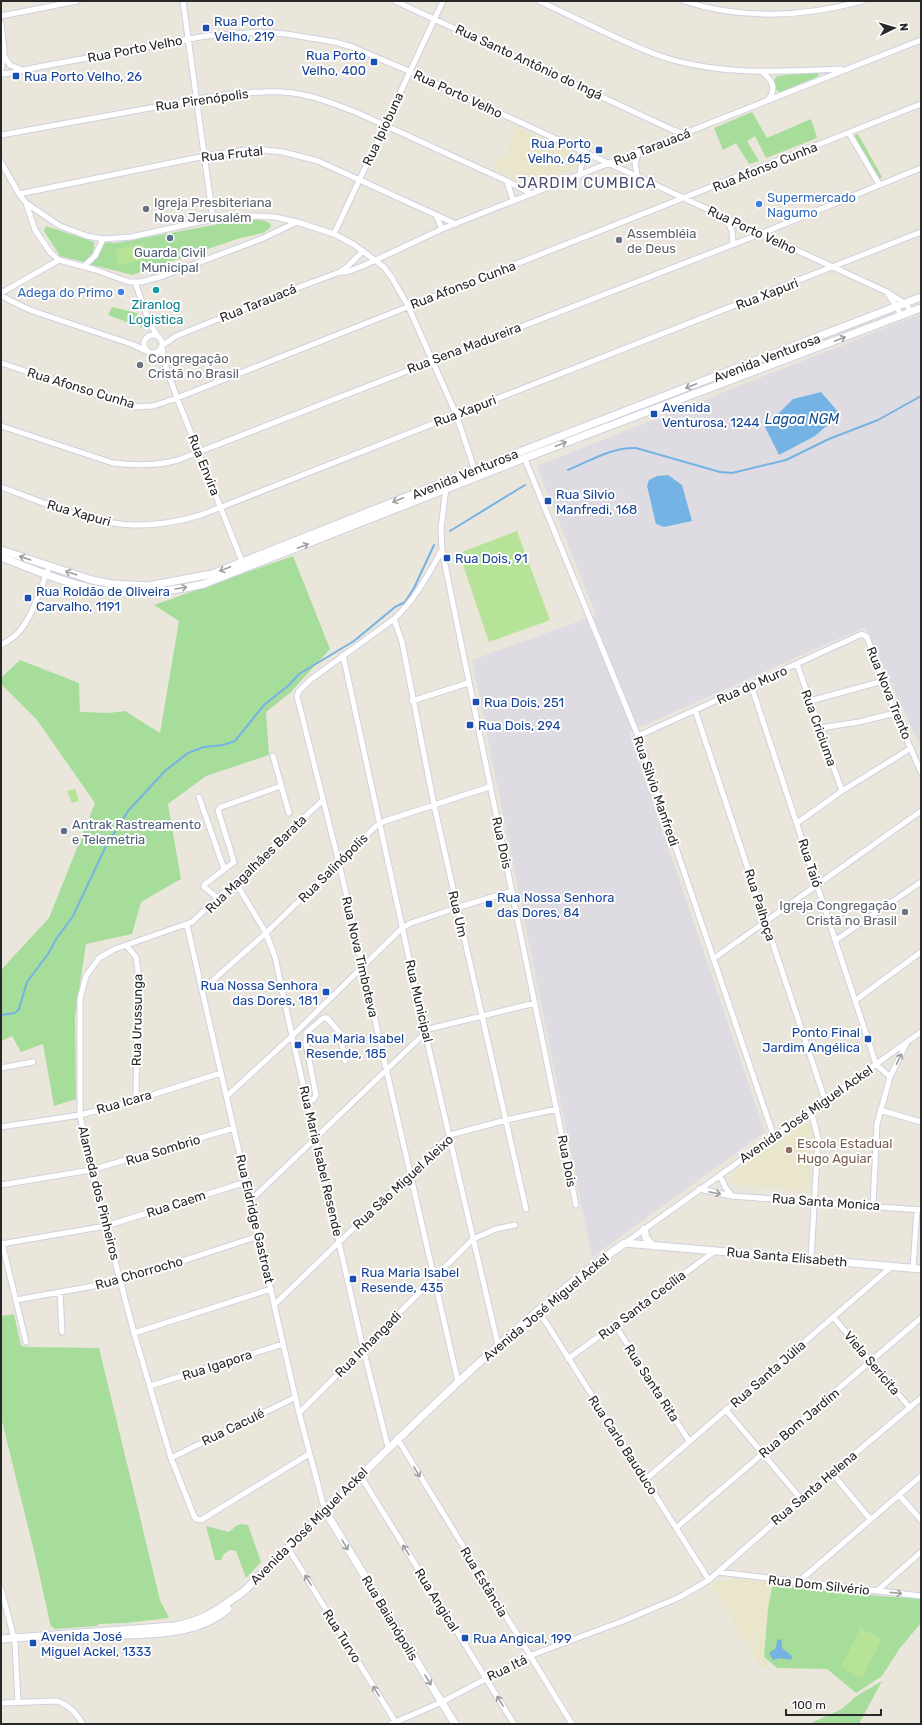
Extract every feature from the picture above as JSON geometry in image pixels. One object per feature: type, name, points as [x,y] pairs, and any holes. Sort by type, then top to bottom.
[{"type":"street","points":[[1,16],[77,1]]},
{"type":"street","points":[[183,1],[213,219]]},
{"type":"street","name":"Rua Santo Antônio do Ingá","points":[[395,1],[435,18],[663,125],[686,134]]},
{"type":"street","name":"Rua Ipiobuna","points":[[334,234],[384,124],[443,1]]},
{"type":"street","points":[[539,1],[652,53],[681,62],[762,72],[846,68]]},
{"type":"street","points":[[684,1],[716,9],[752,14],[779,14],[827,9],[862,1]]},
{"type":"street","points":[[1,24],[4,56],[1,71]]},
{"type":"street","name":"Rua Porto Velho","points":[[1,74],[189,38],[241,32],[268,32],[302,36],[352,47],[410,72],[580,151],[637,175],[760,234],[887,292],[906,304],[911,312]]},
{"type":"street","name":"Rua Tarauacá","points":[[340,272],[347,272],[365,265],[442,229],[686,134],[846,68],[921,40]]},
{"type":"street","points":[[4,56],[10,65],[23,70]]},
{"type":"street","points":[[762,72],[772,82],[774,88],[767,101]]},
{"type":"street","name":"Rua Pirenópolis","points":[[1,135],[197,98],[254,92],[292,93],[334,104],[384,124],[532,194]]},
{"type":"street","name":"Rua Afonso Cunha","points":[[1,363],[133,407],[153,406],[177,398],[686,198],[921,104]]},
{"type":"street","points":[[663,125],[669,132],[672,139]]},
{"type":"street","points":[[849,133],[879,184]]},
{"type":"street","name":"Rua Frutal","points":[[19,194],[205,156],[245,150],[283,152],[318,161],[456,224]]},
{"type":"street","points":[[580,151],[582,160],[580,174]]},
{"type":"street","points":[[637,175],[635,163],[639,152]]},
{"type":"street","points":[[1,162],[19,194],[26,203],[60,226],[87,236],[103,239],[131,237],[213,219],[252,216],[275,217],[297,222],[334,234],[363,251],[375,259],[392,278],[408,306],[456,414],[476,474]]},
{"type":"street","name":"Rua Sena Madureira","points":[[1,426],[93,457],[126,465],[164,464],[760,234],[921,168]]},
{"type":"street","points":[[507,181],[513,201]]},
{"type":"street","points":[[26,203],[30,220],[35,230],[50,252],[59,260],[135,282],[148,280],[261,239],[297,222]]},
{"type":"street","points":[[436,214],[442,229]]},
{"type":"street","points":[[726,218],[732,231],[733,244]]},
{"type":"street","name":"Rua Xapuri","points":[[1,487],[77,514],[117,524],[137,526],[160,524],[188,518],[220,507],[834,268],[921,232]]},
{"type":"street","points":[[84,266],[95,256],[103,239]]},
{"type":"street","name":"Rua Tarauacá","points":[[162,346],[176,336],[340,272],[363,251]]},
{"type":"street","points":[[59,260],[1,294],[9,300],[30,310],[134,345],[148,352],[156,353],[162,346],[158,336],[149,322],[135,282]]},
{"type":"street","points":[[887,292],[901,316]]},
{"type":"street","name":"Avenida Venturosa","points":[[244,565],[446,490],[476,474],[523,454],[921,298]]},
{"type":"street","name":"Avenida Venturosa","points":[[523,454],[921,308]]},
{"type":"street","points":[[134,345],[144,342],[150,335],[149,322]]},
{"type":"street","points":[[150,335],[158,336]]},
{"type":"street","name":"Rua Tarauacá","points":[[158,336],[176,336]]},
{"type":"street","points":[[144,342],[144,348],[148,352]]},
{"type":"street","name":"Rua Envira","points":[[162,346],[164,361],[177,398],[244,565]]},
{"type":"street","name":"Rua Envira","points":[[156,353],[164,361]]},
{"type":"street","name":"Rua Silvio Manfredi","points":[[523,454],[638,736],[774,1137]]},
{"type":"street","name":"Avenida Venturosa","points":[[1,550],[90,588],[140,593],[159,592],[204,584],[244,565],[447,481],[476,474]]},
{"type":"street","name":"Rua Dois","points":[[447,481],[441,528],[442,550],[489,787],[512,891],[576,1205]]},
{"type":"street","points":[[343,655],[394,619],[412,600],[442,550]]},
{"type":"street","name":"Avenida Venturosa","points":[[1,557],[48,570]]},
{"type":"street","points":[[1,645],[16,635],[24,626],[48,570]]},
{"type":"street","name":"Rua Um","points":[[394,619],[402,642],[412,701],[456,908],[526,1209]]},
{"type":"street","name":"Rua do Muro","points":[[638,736],[797,664],[859,634],[866,636]]},
{"type":"street","name":"Rua Nova Trento","points":[[866,636],[895,713],[921,772]]},
{"type":"street","name":"Rua Nova Timboteva","points":[[343,655],[310,680],[299,690],[297,696],[339,863],[458,1382]]},
{"type":"street","name":"Rua Municipal","points":[[343,655],[425,1032],[498,1345]]},
{"type":"street","name":"Rua Criciuma","points":[[797,664],[842,791]]},
{"type":"street","points":[[810,701],[883,682]]},
{"type":"street","points":[[412,701],[468,683]]},
{"type":"street","name":"Rua Taió","points":[[751,685],[876,1064]]},
{"type":"street","name":"Rua Palhoça","points":[[696,710],[825,1100]]},
{"type":"street","points":[[820,728],[859,722],[895,713]]},
{"type":"street","points":[[797,823],[842,791],[911,748]]},
{"type":"street","points":[[273,756],[289,813]]},
{"type":"street","points":[[219,899],[204,887],[204,884],[231,865],[234,862],[234,859],[218,810],[221,807],[281,786]]},
{"type":"street","name":"Rua Salinópolis","points":[[202,990],[266,933],[372,829],[380,823],[489,787]]},
{"type":"street","points":[[199,797],[224,869]]},
{"type":"street","name":"Rua Magalhães Barata","points":[[187,925],[198,918],[219,899],[323,800]]},
{"type":"street","points":[[713,959],[921,811]]},
{"type":"street","points":[[836,940],[921,882]]},
{"type":"street","name":"Rua Maria Isabel Resende","points":[[236,883],[266,933],[275,957],[363,1348],[388,1447]]},
{"type":"street","points":[[227,1096],[292,1036],[402,928],[411,923],[512,891]]},
{"type":"street","name":"Alameda dos Pinheiros","points":[[187,925],[115,949],[99,958],[86,976],[83,985],[80,1011],[80,1115],[92,1170],[134,1333],[171,1458],[196,1519],[201,1520],[309,1454]]},
{"type":"street","name":"Rua Eldridge Gastroat","points":[[187,925],[251,1200],[270,1289],[275,1304],[309,1454],[325,1512]]},
{"type":"street","name":"Rua Urussunga","points":[[126,945],[136,957],[138,971],[136,1100]]},
{"type":"street","points":[[856,1000],[921,952]]},
{"type":"street","points":[[251,1200],[425,1032],[434,1027],[535,1003]]},
{"type":"street","points":[[307,1101],[314,1099],[316,1095],[306,1044],[306,1033],[323,1018],[327,1018],[339,1030],[345,1061]]},
{"type":"street","name":"Avenida José Miguel Ackel","points":[[1,1640],[187,1624],[211,1615],[242,1592],[325,1512],[397,1438],[498,1345],[590,1267],[921,1032]]},
{"type":"street","points":[[873,1205],[874,1146],[880,1110],[890,1077],[907,1042]]},
{"type":"street","points":[[1,1068],[33,1062]]},
{"type":"street","points":[[876,1064],[890,1077]]},
{"type":"street","name":"Rua Icara","points":[[1,1127],[80,1115],[136,1100],[221,1073]]},
{"type":"street","name":"Rua São Miguel Aleixo","points":[[275,1304],[450,1135],[506,1120],[557,1109]]},
{"type":"street","points":[[880,1110],[921,1122]]},
{"type":"street","points":[[811,1111],[818,1138],[811,1259]]},
{"type":"street","name":"Rua Sombrio","points":[[1,1185],[92,1170],[234,1128]]},
{"type":"street","points":[[720,1174],[725,1187],[732,1196]]},
{"type":"street","name":"Rua Caem","points":[[2,1243],[106,1226],[246,1182]]},
{"type":"street","name":"Rua Santa Monica","points":[[699,1190],[732,1196],[873,1205],[919,1210]]},
{"type":"street","points":[[913,1268],[919,1210]]},
{"type":"street","name":"Rua Inhangadi","points":[[300,1413],[473,1239],[496,1229],[515,1225]]},
{"type":"street","points":[[644,1229],[646,1238],[653,1246]]},
{"type":"street","name":"Rua Chorrocho","points":[[16,1300],[120,1281],[259,1236]]},
{"type":"street","points":[[2,1243],[26,1342]]},
{"type":"street","name":"Rua Santa Elisabeth","points":[[625,1243],[921,1269]]},
{"type":"street","name":"Rua Santa Cecília","points":[[568,1359],[715,1251]]},
{"type":"street","name":"Rua Santa Júlia","points":[[645,1480],[834,1318],[891,1267]]},
{"type":"street","points":[[134,1333],[270,1289]]},
{"type":"street","points":[[60,1292],[62,1332]]},
{"type":"street","name":"Rua Carlo Bauduco","points":[[538,1310],[709,1580]]},
{"type":"street","name":"Viela Sericita","points":[[834,1318],[910,1408]]},
{"type":"street","name":"Rua Bom Jardim","points":[[676,1528],[921,1318]]},
{"type":"street","name":"Rua Santa Rita","points":[[615,1325],[689,1441]]},
{"type":"street","name":"Rua Igapora","points":[[150,1386],[283,1344]]},
{"type":"street","name":"Rua Caculé","points":[[171,1458],[296,1397]]},
{"type":"street","name":"Rua Santa Helena","points":[[709,1580],[921,1398]]},
{"type":"street","points":[[726,1410],[802,1499]]},
{"type":"street","name":"Rua Estância","points":[[397,1438],[572,1724]]},
{"type":"street","points":[[832,1473],[870,1519]]},
{"type":"street","name":"Rua Angical","points":[[360,1475],[514,1724]]},
{"type":"street","points":[[797,1583],[921,1476]]},
{"type":"street","points":[[899,1495],[921,1520]]},
{"type":"street","name":"Rua Baianópolis","points":[[325,1512],[455,1724]]},
{"type":"street","name":"Rua Turvo","points":[[288,1548],[394,1723]]},
{"type":"street","points":[[877,1591],[921,1552]]},
{"type":"street","name":"Rua Dom Silvério","points":[[718,1572],[797,1583],[921,1596]]},
{"type":"street","name":"Rua Itá","points":[[394,1723],[442,1702],[529,1656],[623,1621],[680,1597],[709,1580]]},
{"type":"street","points":[[1,1589],[14,1640],[18,1702]]},
{"type":"street","points":[[1,1702],[57,1701],[73,1710],[83,1724]]},
{"type":"shaded area","points":[[516,127],[572,153],[579,158],[578,166],[572,170],[529,185],[494,170],[501,157],[507,153]]},
{"type":"shaded area","points":[[921,314],[921,748],[865,627],[629,732],[765,1132],[592,1257],[472,660],[596,615],[537,466]]},
{"type":"shaded area","name":"Escola Estadual Hugo Aguiar","points":[[810,1122],[815,1130],[809,1190],[803,1191],[736,1185],[732,1178],[735,1171],[802,1124]]},
{"type":"shaded area","points":[[736,1578],[773,1583],[770,1594],[764,1657],[769,1665],[762,1669],[711,1584]]},
{"type":"green space","points":[[817,71],[819,74],[817,77],[780,92],[776,90],[774,80],[777,76]]},
{"type":"green space","points":[[752,112],[767,138],[811,119],[817,138],[766,158],[755,136],[747,141],[759,161],[749,164],[736,143],[723,150],[714,128]]},
{"type":"green space","points":[[858,134],[882,177],[877,181],[853,136]]},
{"type":"green space","points":[[251,219],[266,221],[271,224],[270,228],[263,233],[237,239],[132,275],[89,264],[96,258],[101,242],[116,243],[214,225],[231,220]]},
{"type":"green space","points":[[46,226],[94,242],[92,254],[84,262],[60,256],[44,231]]},
{"type":"green space","points":[[144,243],[147,259],[119,265],[115,249]]},
{"type":"green space","points":[[112,307],[137,313],[143,328],[108,315]]},
{"type":"green space","points":[[517,531],[550,620],[489,642],[459,553]]},
{"type":"green space","points":[[293,556],[330,649],[290,693],[266,712],[269,755],[206,776],[168,804],[181,879],[141,902],[132,934],[86,944],[75,1016],[76,1099],[54,1106],[43,1044],[21,1052],[12,1036],[1,1041],[1,970],[49,918],[95,803],[37,720],[1,684],[1,678],[20,660],[79,683],[80,712],[109,713],[125,711],[160,733],[179,621],[154,605]]},
{"type":"green space","points":[[75,789],[79,801],[72,803],[67,791]]},
{"type":"green space","points":[[14,1314],[21,1346],[99,1348],[160,1600],[169,1618],[126,1623],[98,1624],[98,1626],[54,1629],[54,1627],[51,1627],[1,1417],[1,1316]]},
{"type":"green space","points":[[241,1524],[248,1525],[261,1562],[246,1578],[236,1551],[230,1550],[224,1554],[221,1560],[215,1560],[206,1526],[229,1532]]},
{"type":"green space","points":[[773,1583],[879,1596],[921,1599],[921,1623],[900,1648],[882,1676],[856,1693],[827,1669],[777,1668],[764,1657],[768,1608]]},
{"type":"green space","points":[[860,1628],[882,1639],[862,1678],[841,1667]]},
{"type":"green space","points":[[882,1681],[859,1724],[809,1724],[842,1709],[855,1697]]},
{"type":"water","name":"Lagoa NGM","points":[[821,392],[840,414],[815,436],[779,455],[765,427],[793,399]]},
{"type":"water","points":[[668,475],[682,485],[692,521],[664,527],[656,524],[647,486],[649,480],[657,476]]},
{"type":"water","points":[[779,1639],[782,1641],[782,1648],[792,1656],[791,1660],[780,1658],[773,1660],[769,1653],[776,1648],[777,1640]]},
{"type":"waterway","points":[[568,470],[610,452],[627,448],[636,448],[720,472],[732,473],[786,460],[829,439],[878,420],[921,396]]},
{"type":"waterway","points":[[450,531],[525,485]]},
{"type":"waterway","points":[[1,1015],[15,1013],[19,1009],[27,982],[48,954],[57,938],[73,916],[106,846],[128,811],[165,771],[188,753],[204,747],[223,745],[235,741],[264,705],[289,685],[299,674],[354,641],[395,607],[405,602],[414,588],[434,545]]},
{"type":"place","name":"Rua Porto Velho, 219","points":[[206,28]]},
{"type":"place","name":"Rua Porto Velho, 400","points":[[374,62]]},
{"type":"place","name":"Rua Porto Velho, 26","points":[[16,76]]},
{"type":"place","name":"Rua Porto Velho, 645","points":[[599,150]]},
{"type":"place","name":"Supermercado Nagumo","points":[[759,204]]},
{"type":"place","name":"Igreja Presbiteriana Nova Jerusalém","points":[[146,209]]},
{"type":"place","name":"Guarda Civil Municipal","points":[[170,238]]},
{"type":"place","name":"Assembléia de Deus","points":[[619,240]]},
{"type":"place","name":"Ziranlog Logistica","points":[[156,290]]},
{"type":"place","name":"Adega do Primo","points":[[121,292]]},
{"type":"place","name":"Congregação Cristã no Brasil","points":[[140,365]]},
{"type":"place","name":"Avenida Venturosa, 1244","points":[[654,414]]},
{"type":"place","name":"Rua Silvio Manfredi, 168","points":[[548,501]]},
{"type":"place","name":"Rua Dois, 91","points":[[447,558]]},
{"type":"place","name":"Rua Roldão de Oliveira Carvalho, 1191","points":[[28,598]]},
{"type":"place","name":"Rua Dois, 251","points":[[476,702]]},
{"type":"place","name":"Rua Dois, 294","points":[[470,725]]},
{"type":"place","name":"Antrak Rastreamento e Telemetria","points":[[64,831]]},
{"type":"place","name":"Rua Nossa Senhora das Dores, 84","points":[[489,904]]},
{"type":"place","name":"Igreja Congregação Cristã no Brasil","points":[[905,912]]},
{"type":"place","name":"Rua Nossa Senhora das Dores, 181","points":[[326,992]]},
{"type":"place","name":"Ponto Final Jardim Angélica","points":[[868,1039]]},
{"type":"place","name":"Rua Maria Isabel Resende, 185","points":[[298,1045]]},
{"type":"place","name":"Escola Estadual Hugo Aguiar","points":[[789,1150]]},
{"type":"place","name":"Rua Maria Isabel Resende, 435","points":[[353,1279]]},
{"type":"place","name":"Rua Angical, 199","points":[[465,1638]]},
{"type":"place","name":"Avenida José Miguel Ackel, 1333","points":[[33,1643]]},
{"type":"district","name":"JARDIM CUMBICA","points":[[587,183]]}]
